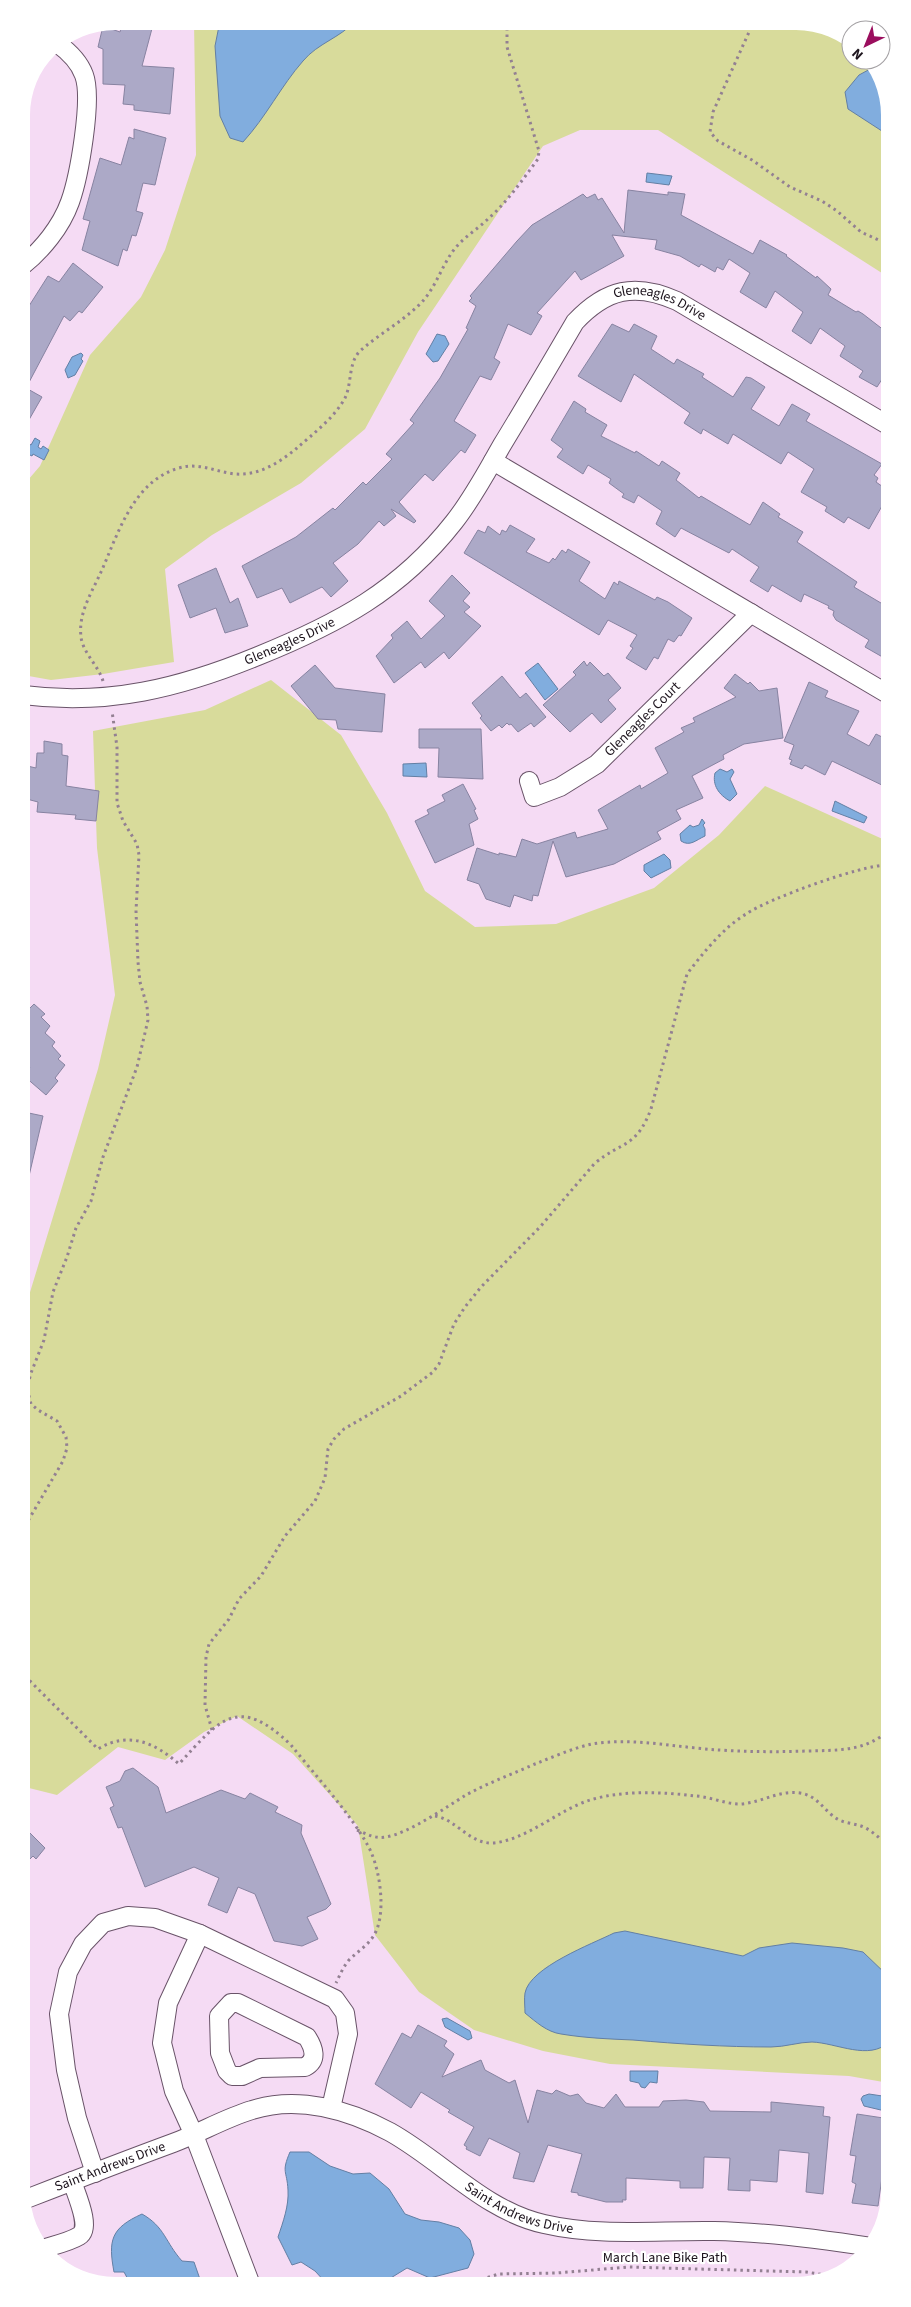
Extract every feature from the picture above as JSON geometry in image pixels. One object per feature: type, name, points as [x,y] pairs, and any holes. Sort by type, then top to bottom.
[{"type":"street","points":[[30,259],[37,253],[56,227],[70,202],[83,140],[88,108],[84,75],[74,57],[63,48]]},
{"type":"street","name":"Gleneagles Drive","points":[[30,695],[80,699],[108,698],[156,690],[201,678],[311,635],[350,614],[402,576],[455,521],[493,461],[575,322],[590,306],[605,297],[623,291],[642,290],[660,293],[677,301],[881,421]]},
{"type":"street","points":[[493,461],[881,690]]},
{"type":"street","name":"Gleneagles Court","points":[[529,781],[534,797],[560,787],[597,764],[751,613]]},
{"type":"street","points":[[95,2173],[77,2118],[66,2070],[60,2014],[68,1972],[83,1944],[102,1923],[128,1916],[155,1918],[200,1934],[335,1999],[345,2013],[348,2034],[331,2108]]},
{"type":"street","points":[[200,1934],[168,2003],[162,2043],[174,2091],[194,2135],[248,2277]]},
{"type":"street","points":[[231,2003],[238,2003],[307,2037],[312,2045],[314,2057],[310,2064],[305,2067],[260,2068],[242,2076],[232,2076],[227,2071],[220,2053],[219,2016],[231,2003]]},
{"type":"street","points":[[314,2057],[341,2065]]},
{"type":"street","name":"Saint Andrews Drive","points":[[30,2197],[194,2135],[255,2109],[302,2104],[331,2108],[361,2118],[392,2133],[487,2198],[516,2214],[540,2224],[569,2230],[598,2232],[718,2232],[862,2246]]},
{"type":"street","points":[[50,2246],[78,2237],[83,2233],[85,2225],[72,2181]]},
{"type":"path","points":[[30,1373],[44,1340],[52,1292],[68,1257],[76,1228],[91,1201],[102,1157],[137,1067],[148,1020],[138,962],[136,911],[139,855],[137,844],[123,821],[117,803],[114,718],[98,666],[84,647],[81,625],[84,607],[119,526],[141,495],[161,477],[179,468],[204,466],[235,474],[248,474],[270,466],[297,448],[337,409],[345,398],[353,363],[360,351],[420,304],[431,291],[448,258],[457,247],[499,208],[538,159],[538,151],[507,47],[507,30]]},
{"type":"path","points":[[750,30],[713,112],[710,132],[718,141],[752,160],[790,186],[822,201],[837,211],[861,232],[881,241]]},
{"type":"path","points":[[212,1730],[205,1705],[206,1657],[209,1644],[230,1619],[239,1599],[262,1576],[285,1536],[315,1501],[325,1478],[328,1449],[334,1439],[344,1429],[401,1396],[433,1372],[439,1364],[454,1324],[481,1287],[540,1227],[595,1163],[627,1144],[636,1136],[645,1124],[651,1109],[688,974],[694,965],[732,924],[746,914],[774,901],[859,870],[881,865]]},
{"type":"path","points":[[30,1400],[31,1404],[57,1421],[66,1438],[67,1448],[64,1461],[30,1518]]},
{"type":"path","points":[[30,1681],[98,1749],[116,1741],[137,1740],[165,1752],[179,1764],[212,1730],[221,1723],[240,1715],[263,1723],[291,1745],[357,1829],[368,1845],[376,1864],[380,1896],[378,1925],[374,1937],[349,1960],[342,1970],[331,1996]]},
{"type":"path","points":[[357,1829],[369,1836],[388,1837],[434,1816],[490,1782],[592,1744],[666,1744],[720,1750],[779,1752],[862,1748],[881,1736]]},
{"type":"path","points":[[434,1816],[448,1821],[468,1835],[481,1841],[492,1843],[530,1830],[574,1806],[615,1796],[637,1793],[696,1796],[741,1804],[787,1792],[810,1795],[840,1821],[870,1830],[881,1839]]},
{"type":"path","name":"March Lane Bike Path","points":[[489,2277],[499,2274],[557,2273],[628,2267],[817,2274]]},
{"type":"green space","points":[[194,30],[801,30],[828,36],[841,43],[841,70],[868,70],[879,98],[881,115],[881,272],[658,130],[580,130],[543,146],[418,332],[365,429],[301,483],[212,535],[165,569],[174,662],[103,674],[51,680],[30,676],[30,478],[40,466],[90,355],[141,297],[165,250],[196,155]]},
{"type":"green space","points":[[271,680],[341,735],[387,813],[425,891],[475,927],[556,924],[654,888],[719,835],[765,786],[881,838],[881,2082],[849,2076],[610,2064],[543,2051],[474,2030],[419,1992],[375,1935],[358,1826],[293,1754],[237,1716],[204,1732],[165,1760],[118,1747],[57,1795],[30,1788],[30,1292],[98,1069],[115,995],[97,848],[93,731],[205,710]]},
{"type":"water","points":[[218,30],[345,30],[315,50],[303,61],[243,142],[230,138],[220,116],[215,46]]},
{"type":"water","points":[[868,70],[879,98],[881,130],[848,109],[845,92],[859,75]]},
{"type":"water","points":[[647,173],[672,176],[669,185],[646,182]]},
{"type":"water","points":[[437,334],[445,336],[449,344],[438,361],[433,362],[426,354]]},
{"type":"water","points":[[81,353],[83,361],[75,375],[68,378],[65,370],[72,357]]},
{"type":"water","points":[[35,438],[40,441],[38,447],[41,449],[43,446],[49,450],[44,460],[33,454],[32,456],[30,455],[31,445]]},
{"type":"water","points":[[538,663],[558,689],[545,700],[525,673]]},
{"type":"water","points":[[426,763],[427,777],[403,776],[403,764]]},
{"type":"water","points":[[720,769],[727,772],[732,769],[734,772],[730,779],[737,794],[730,801],[720,793],[716,786],[714,777],[715,773]]},
{"type":"water","points":[[835,801],[867,817],[864,823],[832,811]]},
{"type":"water","points":[[702,819],[705,823],[703,825],[705,836],[690,843],[681,841],[680,834],[690,825],[693,827],[699,825]]},
{"type":"water","points":[[664,854],[670,860],[671,868],[651,878],[644,871],[644,865]]},
{"type":"water","points":[[625,1931],[743,1956],[759,1948],[792,1943],[863,1952],[881,1969],[881,2047],[862,2051],[812,2042],[776,2047],[754,2047],[597,2038],[556,2033],[542,2026],[525,2013],[525,1993],[529,1983],[538,1974],[563,1957],[614,1933]]},
{"type":"water","points":[[447,2018],[470,2031],[472,2038],[468,2040],[445,2027],[442,2019]]},
{"type":"water","points":[[630,2071],[658,2071],[657,2083],[650,2082],[645,2088],[641,2087],[639,2083],[630,2081]]},
{"type":"water","points":[[869,2094],[881,2096],[881,2110],[864,2106],[861,2099]]},
{"type":"water","points":[[290,2152],[309,2152],[330,2166],[353,2174],[370,2173],[389,2189],[405,2214],[421,2220],[439,2222],[459,2228],[470,2240],[474,2254],[468,2268],[434,2277],[428,2277],[407,2268],[392,2277],[321,2277],[301,2262],[292,2265],[278,2237],[288,2202],[285,2168]]},
{"type":"water","points":[[142,2214],[156,2224],[182,2261],[194,2262],[199,2277],[127,2277],[124,2272],[114,2272],[111,2251],[114,2236],[124,2224]]},
{"type":"building","points":[[114,30],[120,32],[121,30],[152,30],[142,66],[174,68],[170,114],[134,110],[134,105],[123,104],[125,85],[103,84],[103,49],[98,47],[102,32]]},
{"type":"building","points":[[134,129],[166,138],[155,185],[143,183],[136,211],[143,213],[136,236],[132,235],[127,251],[123,249],[118,266],[82,250],[90,221],[83,219],[100,158],[121,165],[129,137],[134,139]]},
{"type":"building","points":[[628,190],[668,195],[668,192],[685,194],[681,215],[753,254],[760,240],[787,255],[816,278],[817,276],[831,289],[828,295],[856,312],[858,311],[863,314],[881,328],[881,381],[877,387],[859,377],[863,371],[840,356],[845,346],[820,328],[811,344],[792,331],[803,312],[775,291],[766,308],[740,292],[750,273],[729,259],[723,270],[717,267],[715,272],[701,264],[699,267],[680,256],[655,249],[657,240],[612,235],[624,256],[581,280],[575,271],[537,313],[542,316],[531,335],[508,324],[494,358],[500,362],[491,380],[480,376],[454,421],[476,435],[465,453],[461,450],[433,481],[425,474],[399,502],[416,521],[414,523],[391,509],[396,516],[384,526],[379,521],[358,544],[333,563],[348,581],[331,597],[322,587],[290,603],[282,588],[257,598],[242,566],[296,537],[333,508],[335,510],[363,482],[366,485],[392,459],[386,454],[414,423],[410,420],[440,378],[468,329],[466,328],[476,306],[469,301],[472,298],[470,296],[532,225],[583,194],[587,198],[595,194],[598,200],[602,198],[624,233]]},
{"type":"building","points":[[73,263],[103,287],[82,313],[79,311],[70,321],[64,316],[30,380],[30,304],[48,276],[59,282]]},
{"type":"building","points":[[612,324],[629,332],[634,324],[657,336],[651,349],[674,364],[677,359],[704,374],[702,377],[733,397],[746,377],[765,387],[751,409],[779,426],[792,404],[810,414],[806,421],[881,463],[874,475],[878,478],[876,482],[881,486],[881,508],[869,529],[848,517],[844,523],[825,511],[827,507],[801,492],[814,469],[788,452],[781,464],[733,434],[728,444],[703,429],[701,434],[684,423],[690,413],[634,374],[621,402],[578,376]]},
{"type":"building","points":[[30,390],[42,397],[30,418]]},
{"type":"building","points":[[574,401],[586,409],[585,412],[607,425],[601,436],[635,453],[636,451],[659,466],[662,461],[680,473],[676,480],[699,498],[701,496],[750,525],[763,502],[780,514],[778,517],[803,532],[797,542],[857,582],[854,587],[881,603],[881,656],[865,647],[869,640],[836,620],[833,615],[834,611],[828,608],[829,606],[804,594],[801,602],[772,585],[768,592],[750,581],[759,567],[732,549],[729,553],[681,528],[675,537],[656,524],[662,511],[638,495],[634,503],[622,497],[624,494],[609,483],[611,479],[588,465],[583,474],[557,457],[563,449],[551,440]]},
{"type":"building","points":[[510,525],[535,539],[526,552],[549,563],[553,558],[555,560],[562,550],[566,553],[568,549],[590,562],[579,581],[605,599],[614,582],[618,585],[619,581],[655,600],[657,597],[668,602],[692,618],[681,636],[679,635],[674,642],[668,639],[658,659],[654,657],[646,670],[626,658],[633,648],[630,646],[637,635],[608,620],[599,635],[464,553],[478,530],[485,533],[488,526],[500,535],[502,530],[506,532]]},
{"type":"building","points":[[216,568],[230,603],[238,598],[248,626],[225,633],[216,608],[190,618],[178,585]]},
{"type":"building","points":[[452,575],[470,593],[463,601],[470,607],[464,612],[481,626],[449,659],[444,652],[425,668],[421,662],[394,683],[376,656],[393,638],[391,635],[407,621],[421,639],[445,616],[429,601]]},
{"type":"building","points":[[584,661],[587,666],[590,662],[604,676],[608,673],[621,688],[608,700],[616,709],[601,723],[592,713],[570,732],[543,705],[576,675],[573,672]]},
{"type":"building","points":[[315,665],[335,688],[385,694],[382,732],[338,729],[336,720],[318,719],[291,686]]},
{"type":"building","points":[[735,674],[748,684],[750,682],[759,691],[777,688],[783,738],[744,744],[723,755],[724,759],[692,776],[703,798],[676,810],[681,819],[657,832],[661,839],[614,864],[566,877],[553,841],[538,896],[533,895],[532,901],[514,895],[510,907],[486,899],[479,884],[467,880],[477,848],[499,855],[499,853],[516,857],[522,839],[537,844],[575,832],[577,838],[608,829],[598,810],[640,785],[641,789],[668,773],[655,748],[684,732],[681,728],[695,722],[693,718],[736,697],[724,688]]},
{"type":"building","points":[[502,676],[520,698],[526,693],[546,717],[534,727],[531,723],[518,732],[511,724],[507,723],[502,728],[499,725],[491,731],[480,718],[482,716],[472,703]]},
{"type":"building","points":[[809,682],[828,691],[825,697],[859,711],[847,734],[869,746],[876,734],[881,736],[881,785],[832,761],[825,775],[805,765],[802,769],[790,764],[792,760],[789,759],[794,745],[784,741]]},
{"type":"building","points":[[419,729],[481,729],[483,779],[438,777],[439,748],[419,748]]},
{"type":"building","points":[[44,741],[62,744],[62,755],[68,756],[66,786],[99,791],[96,821],[75,819],[76,815],[37,812],[38,802],[30,800],[30,767],[36,768],[37,753],[44,753]]},
{"type":"building","points":[[463,784],[476,809],[474,810],[478,819],[469,824],[474,845],[435,863],[415,821],[429,814],[427,810],[445,801],[442,795]]},
{"type":"building","points":[[34,1004],[45,1014],[41,1017],[50,1026],[45,1033],[55,1042],[52,1046],[61,1056],[58,1059],[65,1065],[55,1078],[58,1081],[46,1095],[30,1081],[30,1008]]},
{"type":"building","points":[[30,1113],[43,1116],[30,1172]]},
{"type":"building","points":[[133,1768],[158,1787],[166,1813],[221,1790],[245,1799],[250,1793],[278,1807],[275,1812],[302,1825],[301,1833],[331,1904],[326,1909],[307,1917],[318,1939],[302,1946],[274,1941],[255,1894],[238,1887],[227,1913],[208,1905],[219,1878],[194,1867],[145,1887],[122,1827],[118,1828],[110,1808],[114,1806],[106,1787],[120,1781],[125,1771]]},
{"type":"building","points":[[30,1833],[45,1848],[36,1859],[33,1856],[30,1859]]},
{"type":"building","points":[[418,2025],[447,2041],[444,2046],[454,2054],[442,2077],[481,2060],[485,2070],[509,2083],[515,2080],[528,2123],[537,2090],[552,2094],[556,2090],[570,2096],[578,2094],[586,2103],[604,2108],[616,2094],[625,2107],[659,2107],[663,2101],[686,2100],[704,2102],[710,2111],[771,2112],[771,2102],[824,2107],[823,2116],[830,2117],[823,2194],[806,2192],[809,2153],[779,2150],[777,2182],[750,2180],[750,2191],[728,2190],[730,2158],[704,2157],[703,2188],[680,2188],[680,2181],[626,2178],[626,2200],[622,2200],[623,2202],[606,2202],[571,2192],[582,2154],[548,2145],[534,2182],[513,2178],[520,2153],[489,2138],[480,2156],[466,2149],[467,2147],[464,2145],[474,2127],[448,2112],[450,2110],[421,2092],[411,2108],[375,2084],[402,2033],[411,2038]]},
{"type":"building","points":[[857,2114],[881,2118],[881,2184],[878,2206],[852,2203],[856,2184],[852,2182],[856,2156],[850,2155]]}]
